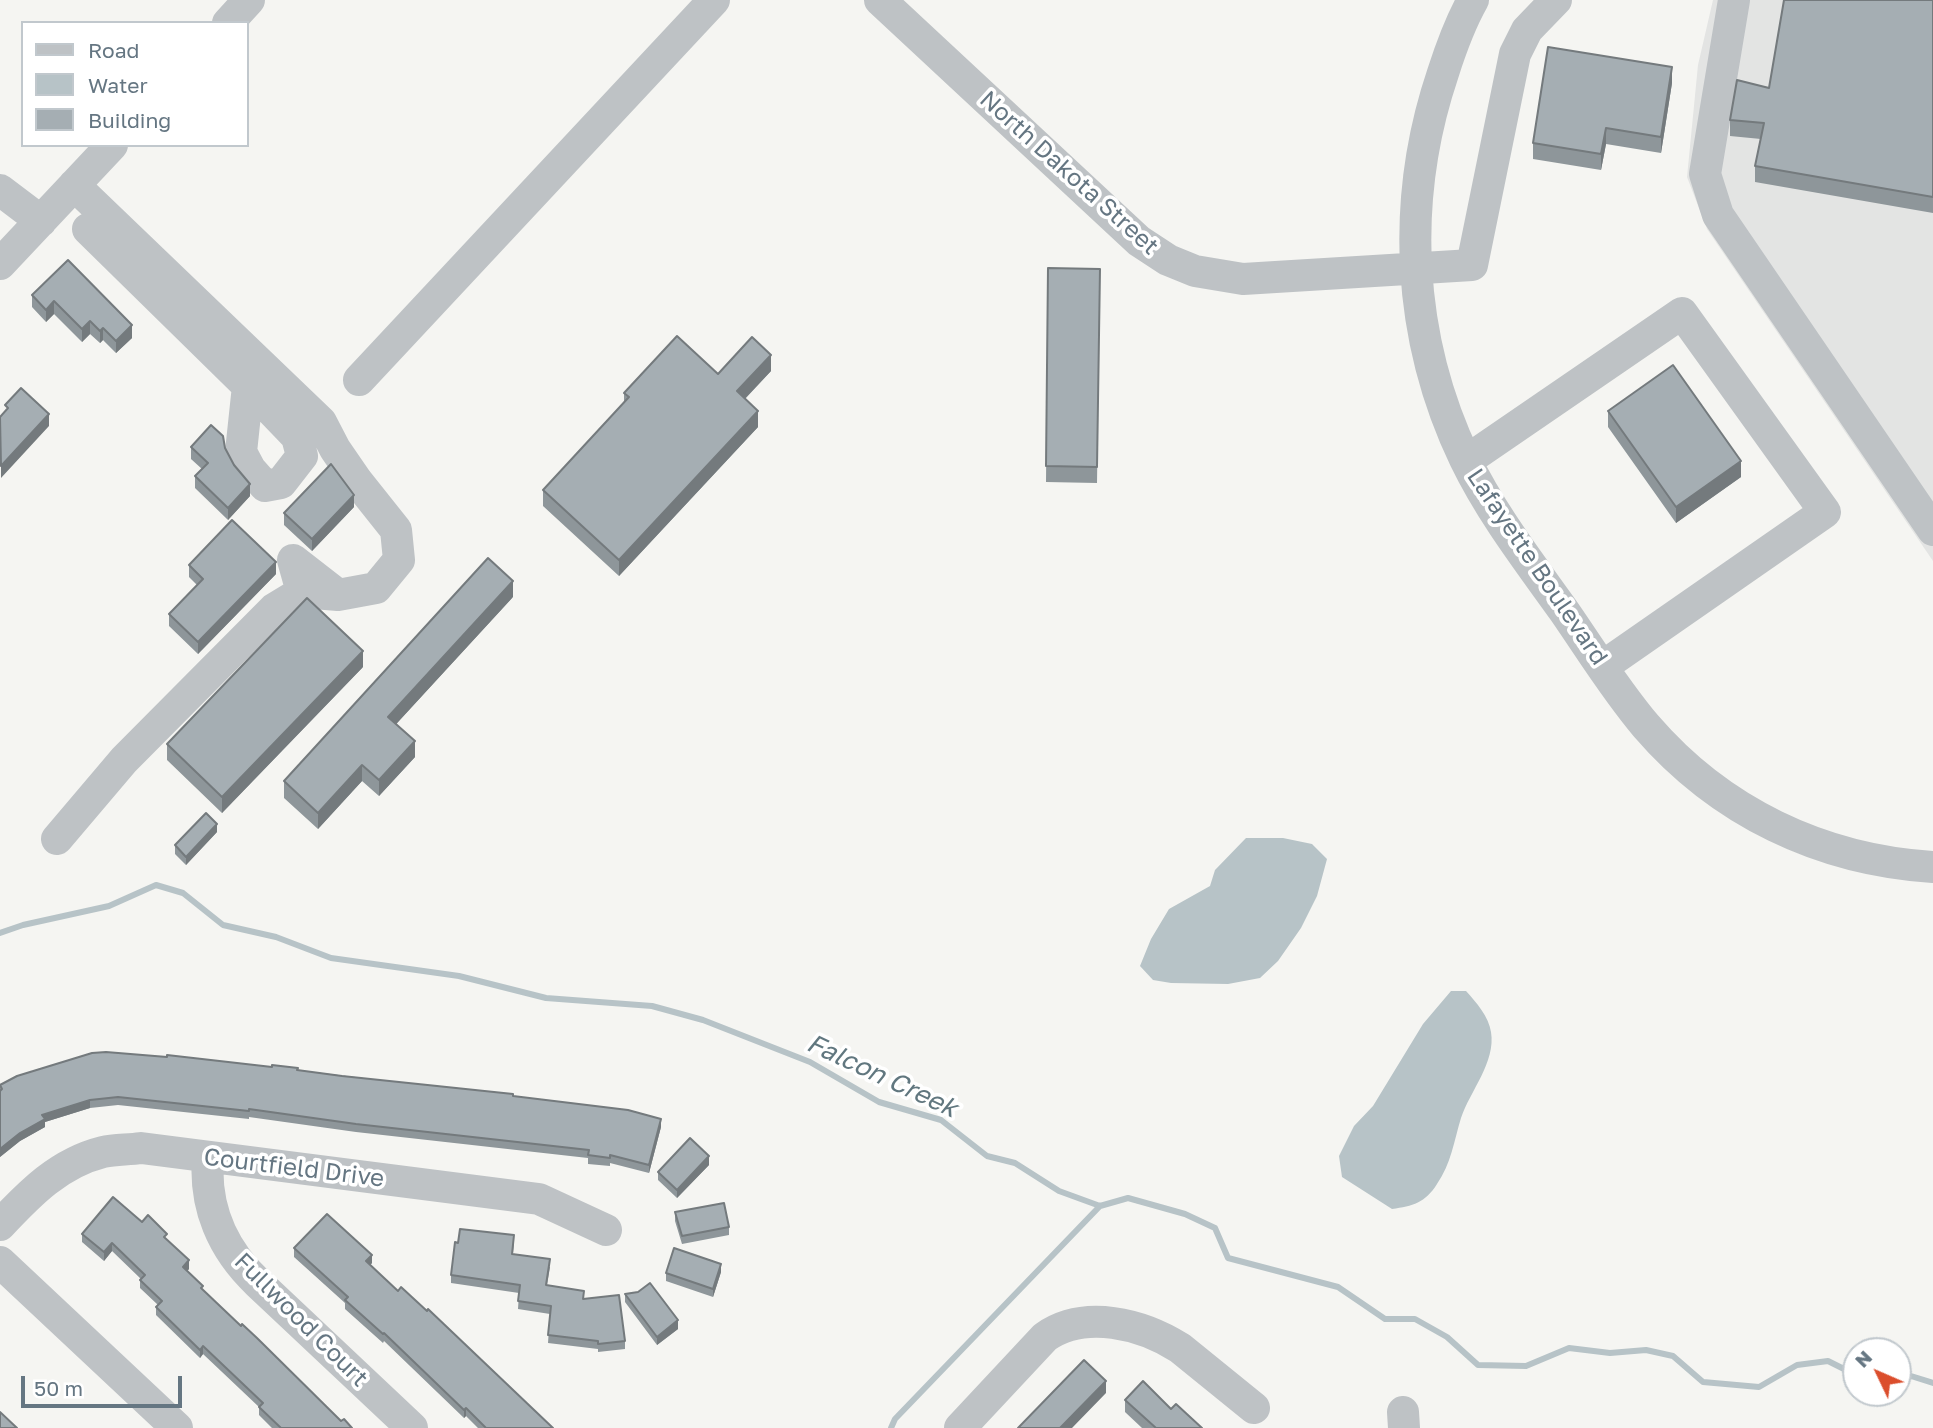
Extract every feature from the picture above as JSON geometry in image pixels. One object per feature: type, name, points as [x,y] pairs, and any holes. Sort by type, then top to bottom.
[{"type":"street","points":[[230,21],[249,0]]},
{"type":"street","points":[[359,380],[714,0]]},
{"type":"street","name":"North Dakota Street","points":[[880,0],[1128,232],[1168,260],[1204,273],[1243,279],[1472,265],[1515,54],[1527,30],[1556,0]]},
{"type":"street","name":"Lafayette Boulevard","points":[[1473,0],[1447,58],[1425,133],[1419,162],[1416,202],[1415,270],[1423,329],[1450,424],[1466,461],[1503,524],[1637,715],[1670,752],[1706,784],[1778,829],[1842,853],[1914,867],[1933,867]]},
{"type":"street","points":[[1734,0],[1705,174],[1718,215],[1933,530]]},
{"type":"street","points":[[0,264],[110,147]]},
{"type":"street","points":[[0,190],[59,202],[321,422],[342,460],[396,530],[399,560],[376,588],[338,595],[302,592],[274,609],[124,760],[57,839]]},
{"type":"street","points":[[59,202],[248,386]]},
{"type":"street","points":[[1466,461],[1682,313],[1825,512],[1602,667]]},
{"type":"street","name":"Courtfield Drive","points":[[0,1225],[45,1180],[82,1158],[107,1151],[141,1148],[539,1199],[606,1230]]},
{"type":"street","name":"Fullwood Court","points":[[208,1157],[207,1181],[212,1212],[223,1240],[237,1261],[412,1428]]},
{"type":"street","points":[[0,1262],[177,1428]]},
{"type":"street","points":[[960,1428],[1045,1337],[1062,1327],[1091,1322],[1133,1326],[1169,1341],[1254,1408]]},
{"type":"shaded area","points":[[1713,0],[1933,0],[1933,561],[1707,229],[1687,177],[1698,65]]},
{"type":"water","points":[[1246,838],[1283,838],[1312,844],[1327,859],[1317,896],[1301,928],[1278,961],[1260,978],[1228,984],[1153,980],[1140,966],[1151,939],[1169,909],[1210,886],[1215,870]]},
{"type":"water","points":[[1451,991],[1466,991],[1485,1015],[1491,1032],[1490,1054],[1465,1108],[1449,1160],[1437,1184],[1428,1196],[1418,1202],[1392,1209],[1342,1177],[1339,1156],[1354,1126],[1373,1106],[1423,1024]]},
{"type":"building","points":[[1784,0],[1933,0],[1933,197],[1755,166],[1764,123],[1730,120],[1737,80],[1769,88]]},
{"type":"building","points":[[1548,47],[1672,67],[1661,137],[1606,128],[1601,154],[1533,143]]},
{"type":"building","points":[[68,260],[132,325],[116,341],[103,328],[100,331],[90,321],[82,329],[54,301],[46,310],[32,295]]},
{"type":"building","points":[[1048,268],[1100,269],[1097,467],[1046,466]]},
{"type":"building","points":[[677,336],[718,374],[752,337],[771,355],[737,391],[758,411],[619,560],[543,490],[629,397],[624,393]]},
{"type":"building","points":[[1673,365],[1741,461],[1676,507],[1608,411]]},
{"type":"building","points":[[21,388],[49,414],[1,466],[0,417],[8,408],[5,405]]},
{"type":"building","points":[[211,425],[223,436],[225,448],[234,465],[250,484],[228,508],[195,476],[208,463],[191,447]]},
{"type":"building","points":[[331,464],[354,495],[312,539],[284,513]]},
{"type":"building","points":[[232,520],[276,562],[198,642],[169,614],[203,579],[189,565]]},
{"type":"building","points":[[488,558],[513,581],[388,717],[415,741],[379,780],[362,765],[318,813],[284,781]]},
{"type":"building","points":[[307,598],[363,651],[222,797],[167,744]]},
{"type":"building","points":[[206,813],[217,824],[186,857],[175,845]]},
{"type":"building","points":[[92,1053],[298,1068],[297,1070],[342,1076],[513,1094],[628,1110],[661,1119],[649,1165],[610,1155],[610,1158],[588,1155],[589,1150],[249,1109],[118,1097],[90,1100],[42,1115],[45,1119],[20,1133],[0,1149],[0,1085],[17,1076]]},
{"type":"building","points":[[690,1138],[709,1156],[677,1190],[658,1172]]},
{"type":"building","points":[[113,1197],[142,1222],[148,1215],[167,1234],[164,1237],[189,1260],[183,1267],[203,1286],[201,1288],[257,1338],[341,1421],[344,1419],[352,1428],[281,1428],[259,1407],[263,1403],[203,1346],[200,1350],[156,1307],[162,1301],[140,1280],[145,1275],[112,1243],[104,1252],[82,1234]]},
{"type":"building","points":[[724,1203],[729,1227],[682,1236],[675,1212]]},
{"type":"building","points":[[327,1214],[372,1255],[366,1261],[398,1291],[401,1287],[427,1311],[428,1309],[553,1428],[486,1428],[345,1300],[348,1297],[294,1248]]},
{"type":"building","points":[[460,1229],[514,1235],[512,1254],[550,1259],[546,1285],[584,1291],[583,1299],[619,1295],[625,1341],[598,1344],[598,1341],[548,1335],[551,1306],[518,1301],[520,1285],[451,1275],[455,1242],[458,1243]]},
{"type":"building","points":[[674,1248],[721,1264],[713,1289],[666,1273]]},
{"type":"building","points":[[650,1283],[678,1320],[657,1337],[625,1294],[638,1292]]},
{"type":"building","points":[[1084,1360],[1106,1381],[1060,1428],[1018,1428]]},
{"type":"building","points":[[1143,1381],[1171,1409],[1176,1404],[1202,1428],[1156,1428],[1125,1400]]},
{"type":"building","points":[[0,1412],[17,1428],[0,1428]]},
{"type":"waterway","name":"Falcon Creek","points":[[0,933],[23,925],[109,906],[156,885],[183,893],[223,925],[276,937],[331,958],[459,976],[546,998],[652,1006],[703,1020],[810,1062],[879,1102],[941,1120],[987,1156],[1015,1163],[1059,1191],[1100,1206],[1128,1198],[1185,1214],[1215,1228],[1228,1258],[1338,1287],[1385,1319],[1415,1319],[1447,1337],[1478,1365],[1526,1366],[1569,1348],[1610,1353],[1646,1350],[1673,1356],[1703,1382],[1759,1387],[1797,1365],[1828,1361],[1842,1368]]},
{"type":"waterway","points":[[891,1428],[895,1419],[1100,1206]]},
{"type":"waterway","name":"Falcon Creek","points":[[1912,1376],[1933,1383]]}]
